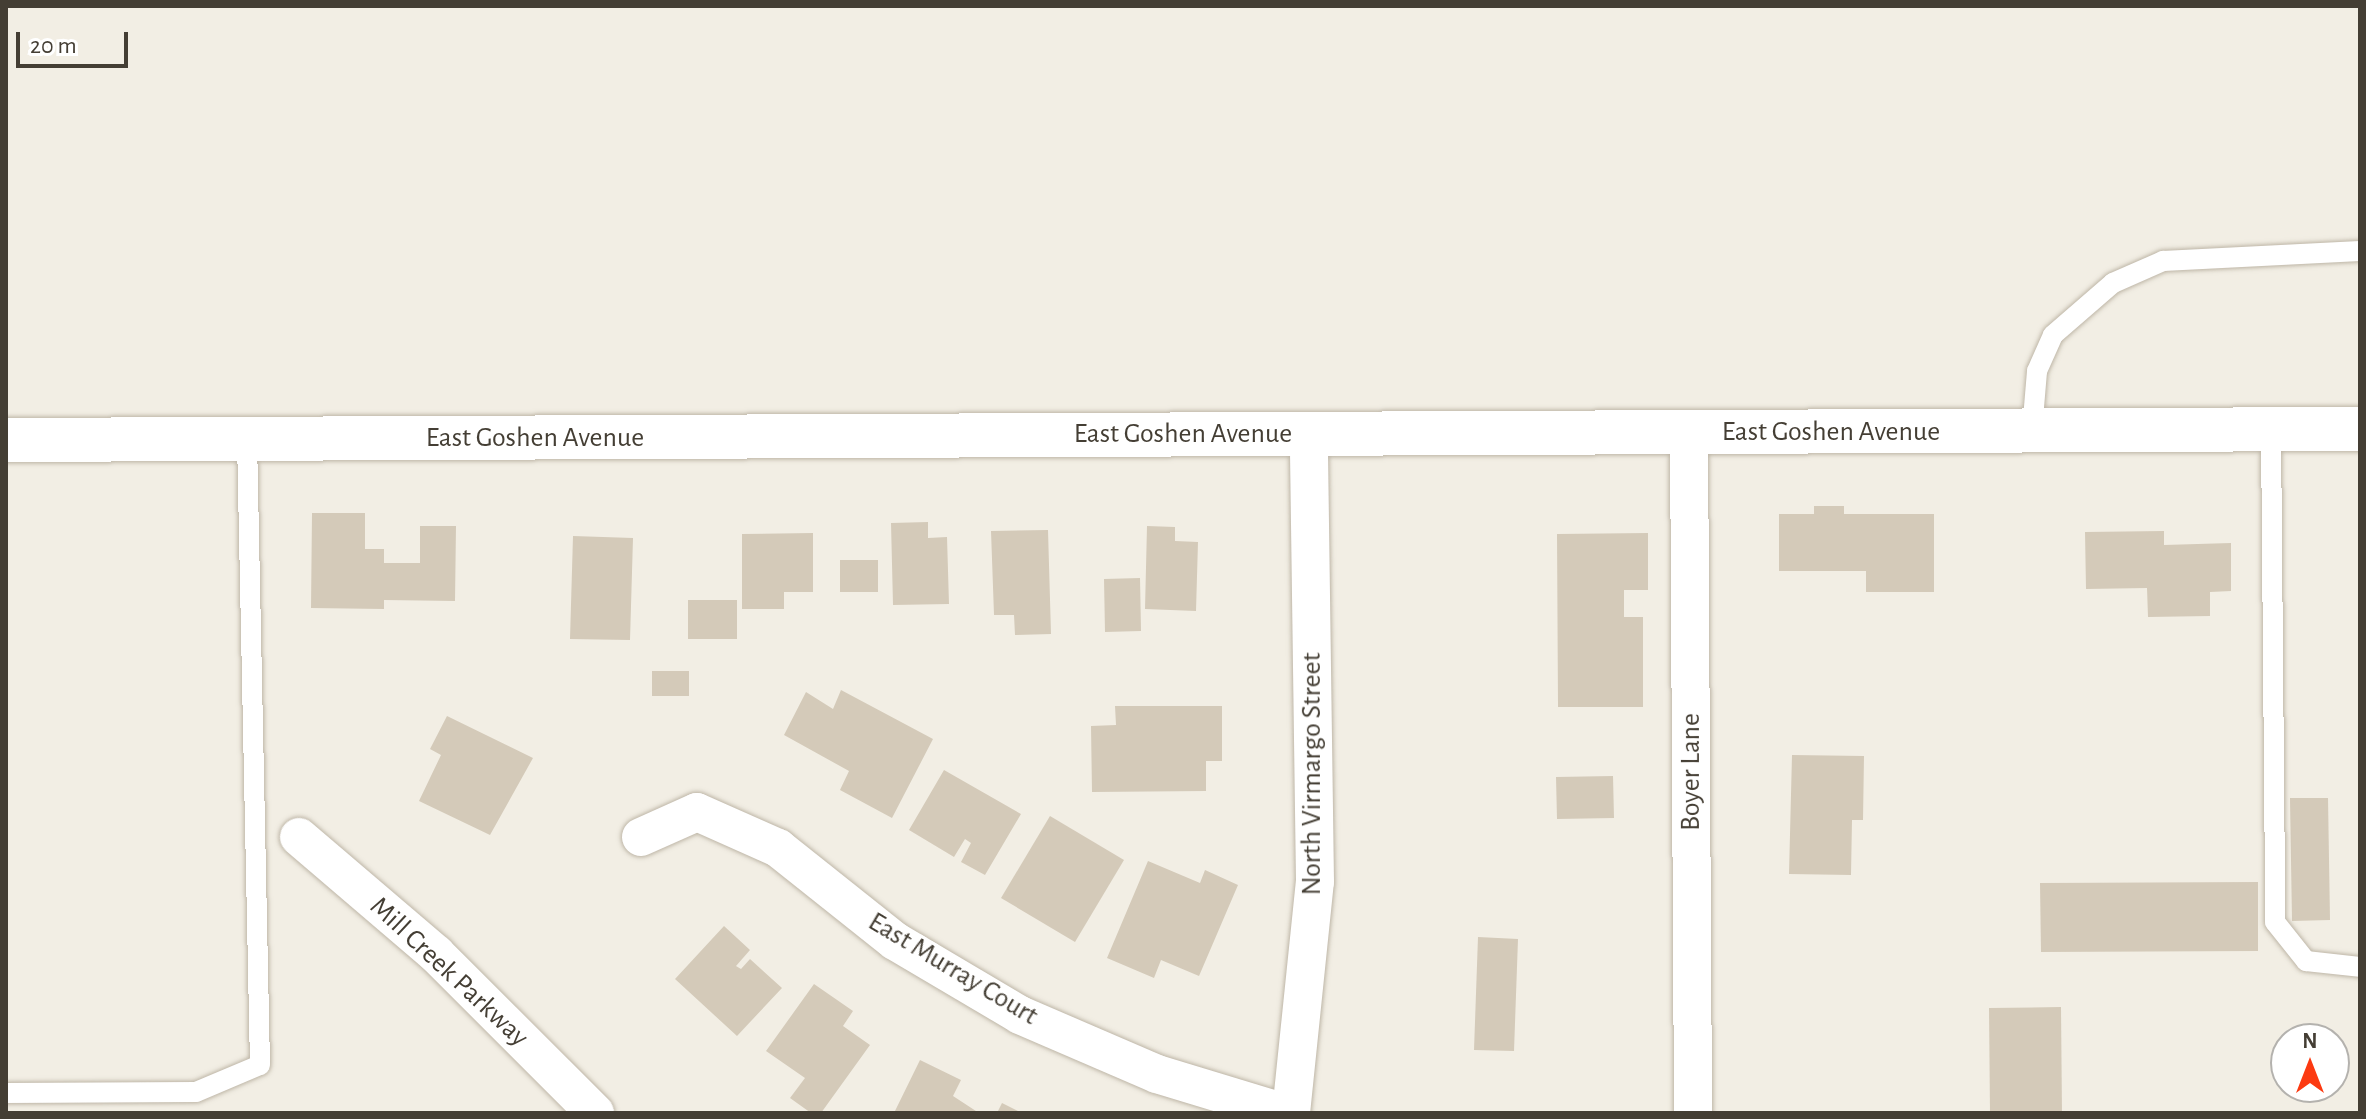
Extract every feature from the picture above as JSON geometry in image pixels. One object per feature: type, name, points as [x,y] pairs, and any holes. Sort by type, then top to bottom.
[{"type":"street","name":"East Goshen Avenue","points":[[6,440],[2360,429]]},
{"type":"street","name":"Boyer Lane","points":[[1689,432],[1693,1113]]},
{"type":"street","name":"North Virmargo Street","points":[[1288,1113],[1315,882],[1309,434]]},
{"type":"street","name":"East Murray Court","points":[[641,837],[697,812],[778,848],[895,941],[1020,1015],[1157,1074],[1288,1113]]},
{"type":"street","name":"Mill Creek Parkway","points":[[299,837],[436,954],[595,1113]]},
{"type":"lane","points":[[2032,431],[2037,371],[2053,335],[2113,283],[2163,261],[2360,251]]},
{"type":"lane","points":[[2271,429],[2275,922],[2306,961],[2360,967]]},
{"type":"lane","points":[[6,1093],[196,1092],[260,1065],[247,439]]},
{"type":"building","points":[[1814,506],[1844,506],[1844,514],[1934,514],[1934,592],[1866,592],[1866,571],[1779,571],[1779,514],[1814,514]]},
{"type":"building","points":[[312,513],[365,513],[365,549],[384,549],[384,563],[420,563],[420,526],[456,526],[455,601],[384,600],[384,609],[311,608]]},
{"type":"building","points":[[928,522],[928,538],[947,537],[949,604],[893,605],[891,523]]},
{"type":"building","points":[[1147,526],[1175,527],[1175,541],[1198,542],[1196,611],[1145,609]]},
{"type":"building","points":[[1048,530],[1051,634],[1015,635],[1014,615],[994,615],[991,531]]},
{"type":"building","points":[[2164,531],[2164,545],[2231,543],[2231,591],[2210,592],[2210,616],[2148,617],[2147,588],[2086,589],[2085,532]]},
{"type":"building","points":[[813,533],[813,592],[784,592],[784,609],[742,609],[742,534]]},
{"type":"building","points":[[1648,533],[1648,590],[1624,590],[1624,617],[1643,617],[1643,707],[1558,707],[1557,534]]},
{"type":"building","points":[[573,536],[633,538],[630,640],[570,639]]},
{"type":"building","points":[[840,560],[878,560],[878,592],[840,592]]},
{"type":"building","points":[[1140,578],[1141,631],[1105,632],[1104,579]]},
{"type":"building","points":[[688,600],[737,600],[737,639],[688,639]]},
{"type":"building","points":[[652,671],[689,671],[689,696],[652,696]]},
{"type":"building","points":[[841,690],[933,739],[892,818],[840,790],[849,771],[784,735],[806,692],[833,709]]},
{"type":"building","points":[[1115,706],[1222,706],[1222,761],[1206,761],[1206,791],[1092,792],[1091,726],[1116,725]]},
{"type":"building","points":[[447,716],[533,758],[490,835],[419,801],[441,755],[430,749]]},
{"type":"building","points":[[1792,755],[1864,756],[1863,820],[1852,820],[1851,875],[1789,874]]},
{"type":"building","points":[[944,770],[1021,814],[985,875],[961,862],[971,843],[965,839],[954,857],[909,830]]},
{"type":"building","points":[[1613,776],[1614,818],[1557,819],[1556,777]]},
{"type":"building","points":[[2290,798],[2328,798],[2330,920],[2292,921]]},
{"type":"building","points":[[1050,816],[1124,860],[1075,942],[1001,898]]},
{"type":"building","points":[[1148,861],[1200,883],[1205,870],[1238,885],[1199,976],[1161,960],[1154,978],[1107,958]]},
{"type":"building","points":[[2258,882],[2258,951],[2041,952],[2040,883]]},
{"type":"building","points":[[724,926],[750,950],[736,966],[741,969],[750,959],[782,988],[737,1036],[675,979]]},
{"type":"building","points":[[1478,937],[1518,939],[1514,1051],[1474,1050]]},
{"type":"building","points":[[814,984],[853,1011],[843,1026],[870,1045],[821,1113],[811,1113],[790,1098],[805,1078],[766,1051]]},
{"type":"building","points":[[2061,1007],[2062,1113],[1990,1113],[1989,1008]]},
{"type":"building","points":[[920,1060],[961,1080],[953,1096],[979,1113],[894,1113]]},
{"type":"building","points":[[1002,1103],[1022,1113],[997,1113]]}]
